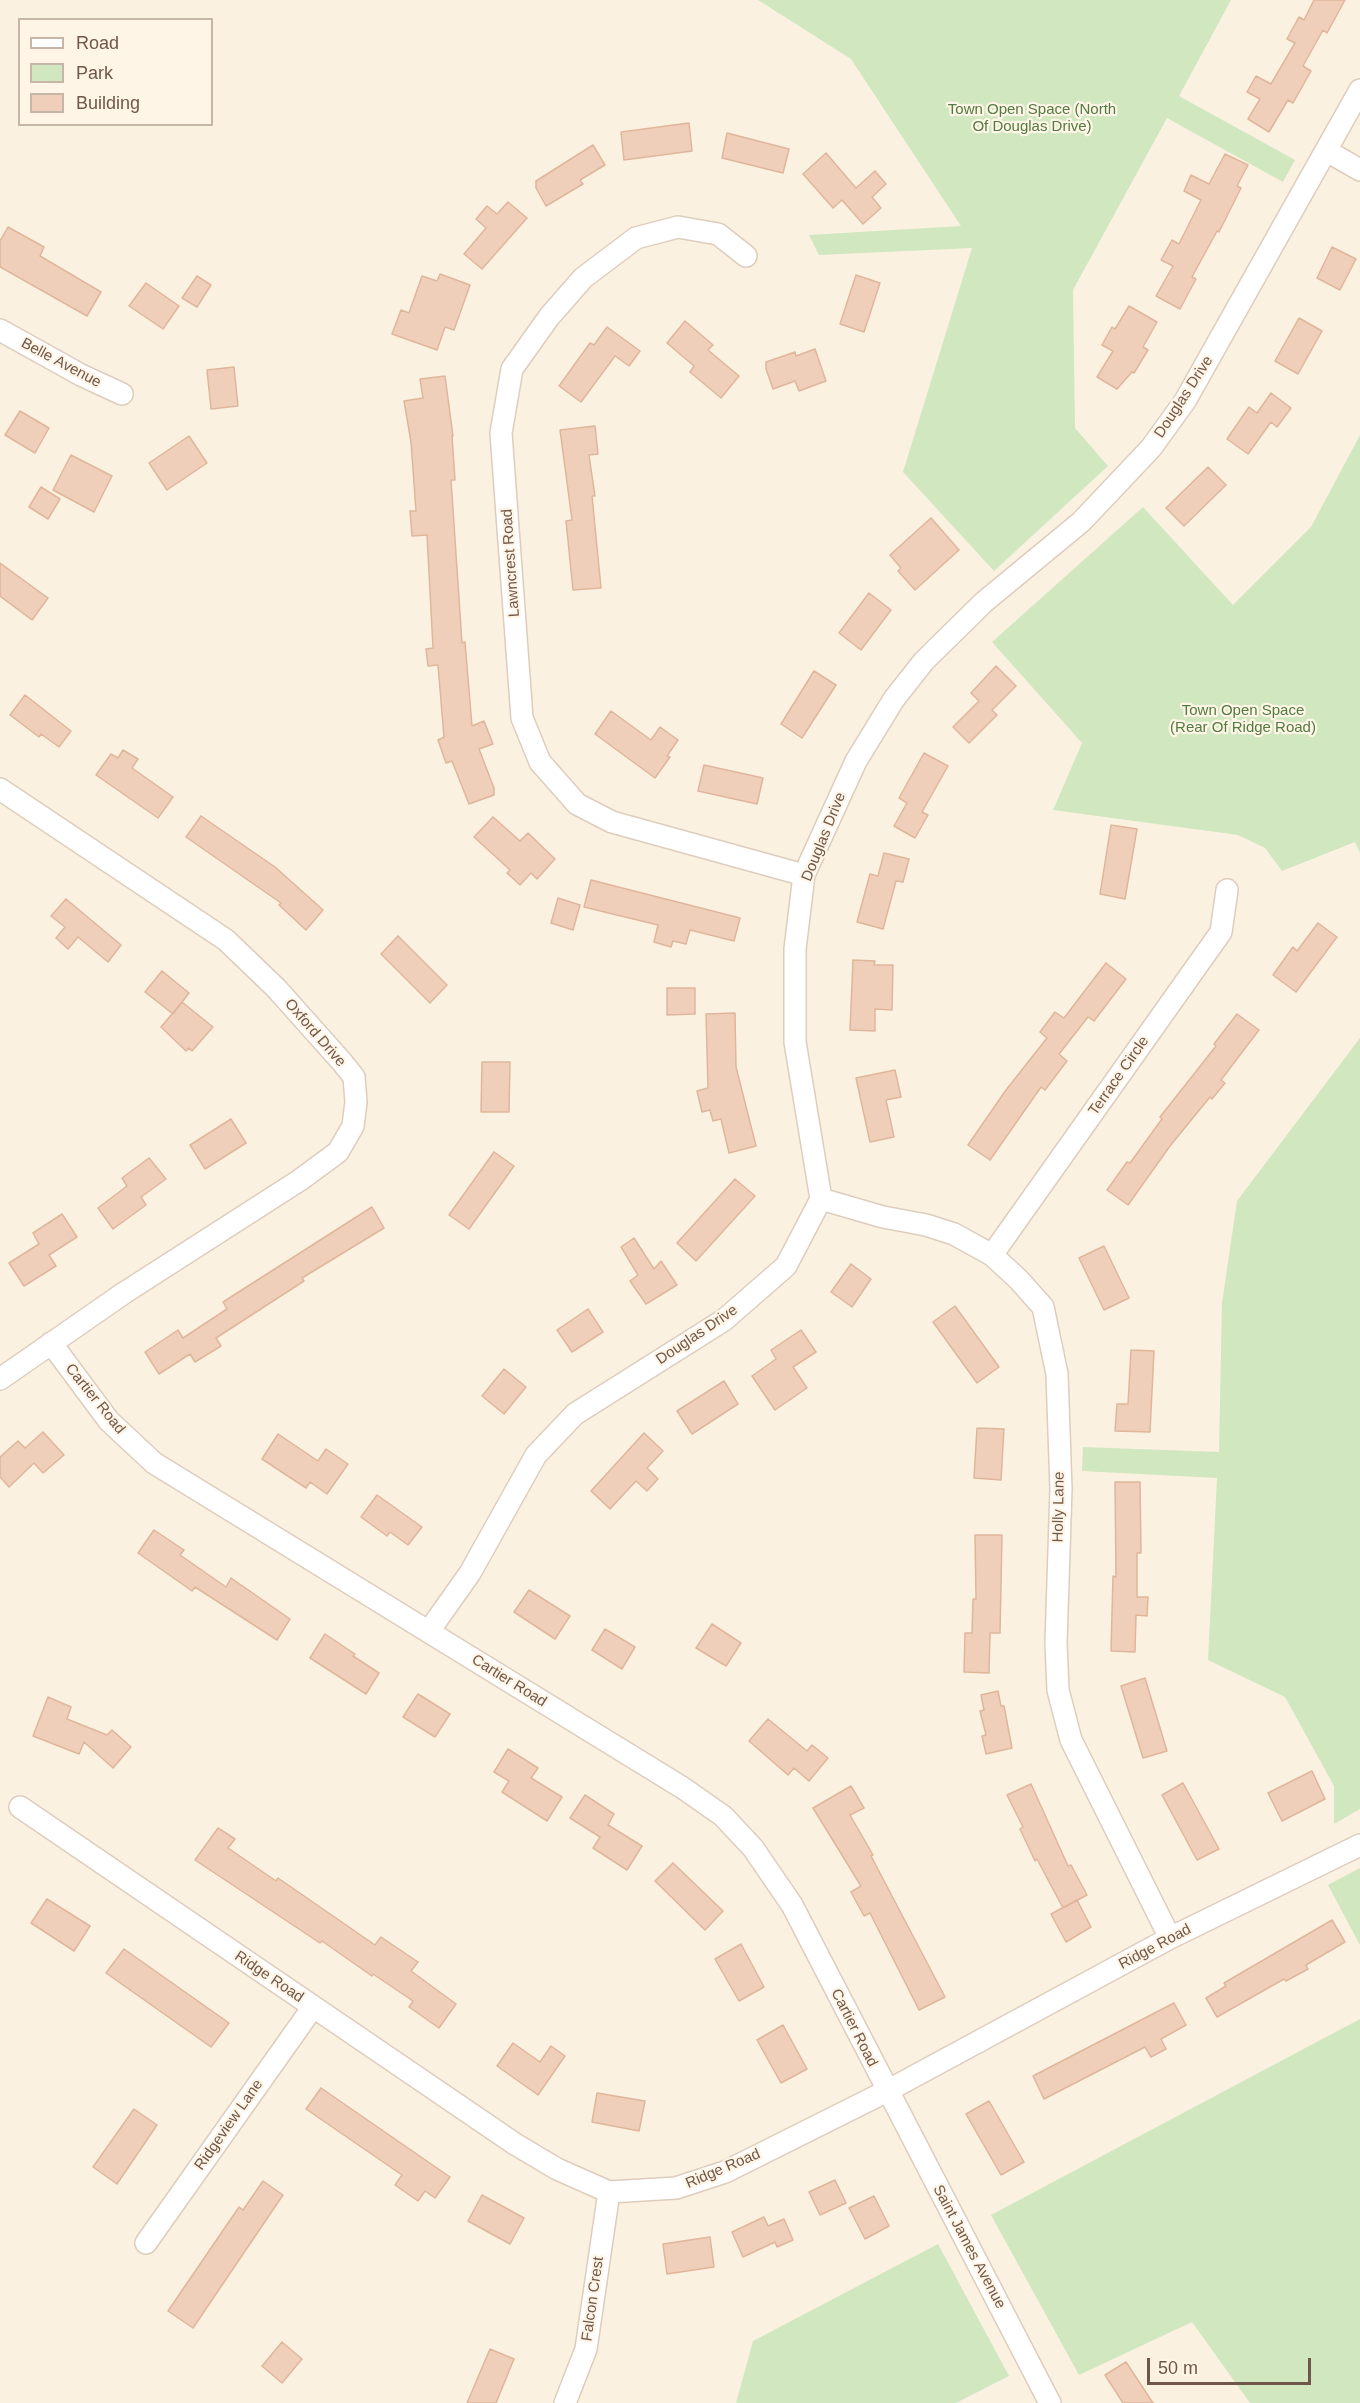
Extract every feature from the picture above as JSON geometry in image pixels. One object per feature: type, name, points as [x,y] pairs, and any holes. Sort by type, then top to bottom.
[{"type":"street","name":"Douglas Drive","points":[[429,1632],[470,1573],[536,1455],[575,1414],[724,1320],[786,1266],[820,1199],[795,1042],[795,949],[804,875],[856,760],[894,699],[924,661],[984,602],[1081,522],[1151,448],[1185,401],[1360,90]]},
{"type":"street","points":[[1327,151],[1360,171]]},
{"type":"street","name":"Lawncrest Road","points":[[747,256],[718,234],[678,227],[636,238],[583,278],[549,317],[512,369],[501,433],[522,718],[540,762],[577,804],[612,822],[804,875]]},
{"type":"street","name":"Belle Avenue","points":[[0,330],[81,375],[122,394]]},
{"type":"street","name":"Oxford Drive","points":[[0,789],[226,940],[276,988],[342,1062],[354,1077],[356,1102],[353,1126],[338,1152],[300,1180],[124,1293],[0,1379]]},
{"type":"street","name":"Terrace Circle","points":[[992,1255],[1221,932],[1227,890]]},
{"type":"street","name":"Holly Lane","points":[[820,1199],[954,1234],[992,1255],[1043,1307],[1057,1374],[1061,1489],[1056,1643],[1058,1690],[1071,1740],[1170,1938]]},
{"type":"street","name":"Cartier Road","points":[[51,1343],[109,1421],[154,1462],[683,1788],[723,1816],[753,1848],[792,1905],[887,2091]]},
{"type":"street","name":"Ridge Road","points":[[20,1807],[515,2144],[557,2169],[609,2192],[676,2188],[725,2172],[887,2091],[1170,1938],[1360,1845]]},
{"type":"street","name":"Ridgeview Lane","points":[[146,2243],[313,2007]]},
{"type":"street","name":"Saint James Avenue","points":[[887,2091],[1050,2403]]},
{"type":"street","name":"Falcon Crest","points":[[565,2403],[586,2349],[609,2192]]},
{"type":"green space","name":"Town Open Space (North Of Douglas Drive)","points":[[758,0],[1231,0],[1179,96],[1295,160],[1283,182],[1167,118],[1073,290],[1075,428],[1108,466],[994,571],[903,472],[972,248],[819,255],[809,235],[961,226],[851,59]]},
{"type":"green space","name":"Town Open Space (Rear Of Ridge Road)","points":[[1360,435],[1360,853],[1355,842],[1282,871],[1265,848],[1238,835],[1053,810],[1082,743],[992,642],[1143,507],[1233,605],[1311,527]]},
{"type":"green space","points":[[1360,1038],[1360,1809],[1334,1824],[1334,1786],[1285,1697],[1208,1660],[1217,1478],[1082,1471],[1083,1447],[1219,1452],[1222,1303],[1237,1201]]},
{"type":"green space","points":[[1360,1868],[1360,1945],[1328,1885]]},
{"type":"green space","points":[[1360,2019],[1360,2403],[1250,2403],[1192,2322],[1079,2375],[991,2215]]},
{"type":"green space","points":[[938,2244],[1009,2376],[956,2403],[736,2403],[753,2341]]},
{"type":"building","points":[[1314,0],[1345,0],[1327,33],[1323,30],[1303,66],[1311,71],[1293,103],[1288,100],[1269,132],[1248,119],[1260,99],[1247,92],[1256,76],[1271,84],[1295,43],[1287,39],[1299,17],[1304,20]]},
{"type":"building","points":[[689,123],[692,151],[624,160],[621,132]]},
{"type":"building","points":[[727,133],[789,149],[783,173],[722,158]]},
{"type":"building","points":[[593,145],[605,165],[580,180],[583,184],[546,206],[536,188],[536,181]]},
{"type":"building","points":[[826,153],[856,188],[875,171],[886,184],[872,197],[881,208],[863,224],[842,200],[833,208],[803,174]]},
{"type":"building","points":[[1225,154],[1248,165],[1237,186],[1241,188],[1219,232],[1217,231],[1192,277],[1196,279],[1180,309],[1156,296],[1173,266],[1161,260],[1172,240],[1179,244],[1201,200],[1184,191],[1191,175],[1209,184]]},
{"type":"building","points":[[508,202],[527,218],[482,269],[464,254],[486,228],[476,219],[487,206],[497,214]]},
{"type":"building","points":[[8,227],[44,247],[40,256],[101,292],[87,316],[0,267],[0,241]]},
{"type":"building","points":[[1332,247],[1356,259],[1340,290],[1317,278]]},
{"type":"building","points":[[440,274],[470,285],[454,330],[445,327],[437,350],[392,334],[401,310],[409,313],[422,276],[437,281]]},
{"type":"building","points":[[856,275],[880,283],[864,332],[840,324]]},
{"type":"building","points":[[197,276],[211,285],[197,307],[182,298]]},
{"type":"building","points":[[146,283],[179,306],[163,329],[129,306]]},
{"type":"building","points":[[1129,306],[1157,322],[1143,347],[1148,350],[1134,373],[1132,372],[1117,389],[1097,377],[1113,351],[1102,345],[1112,327],[1115,329]]},
{"type":"building","points":[[1299,318],[1322,331],[1298,374],[1275,361]]},
{"type":"building","points":[[685,321],[713,345],[708,350],[739,376],[721,398],[690,372],[694,366],[667,343]]},
{"type":"building","points":[[607,327],[640,351],[629,366],[615,356],[581,402],[559,386],[590,343],[594,345]]},
{"type":"building","points":[[815,349],[826,381],[799,391],[795,381],[773,389],[766,362],[795,352],[796,356]]},
{"type":"building","points":[[234,367],[238,406],[211,409],[207,370]]},
{"type":"building","points":[[445,376],[453,436],[455,480],[451,480],[462,643],[465,642],[472,726],[484,721],[493,744],[479,749],[494,788],[494,795],[469,804],[452,761],[446,763],[438,740],[444,737],[438,665],[428,666],[426,649],[433,648],[427,535],[412,536],[410,511],[416,511],[411,442],[404,401],[423,398],[420,379]]},
{"type":"building","points":[[1271,393],[1291,408],[1277,427],[1271,422],[1248,454],[1227,439],[1249,407],[1257,413]]},
{"type":"building","points":[[20,411],[49,428],[35,453],[5,435]]},
{"type":"building","points":[[595,426],[598,454],[589,455],[595,496],[592,496],[601,588],[573,590],[566,521],[572,520],[560,430]]},
{"type":"building","points":[[189,436],[207,463],[167,490],[149,463]]},
{"type":"building","points":[[71,455],[112,476],[94,512],[53,490]]},
{"type":"building","points":[[1208,467],[1226,485],[1184,526],[1166,508]]},
{"type":"building","points":[[41,487],[60,499],[48,519],[29,507]]},
{"type":"building","points":[[931,518],[959,550],[915,590],[898,571],[901,568],[890,555]]},
{"type":"building","points":[[0,563],[48,598],[32,620],[0,596]]},
{"type":"building","points":[[869,593],[891,610],[861,650],[839,633]]},
{"type":"building","points":[[996,666],[1016,686],[992,710],[997,715],[969,743],[953,727],[979,701],[971,693]]},
{"type":"building","points":[[814,671],[836,685],[802,738],[781,724]]},
{"type":"building","points":[[25,695],[71,731],[59,747],[41,734],[39,737],[10,715]]},
{"type":"building","points":[[611,711],[651,740],[660,727],[678,740],[667,756],[670,757],[655,778],[595,734]]},
{"type":"building","points":[[123,750],[138,759],[132,768],[173,797],[158,818],[96,775],[111,754],[118,758]]},
{"type":"building","points":[[924,753],[948,766],[922,812],[928,815],[915,838],[894,826],[907,803],[899,798]]},
{"type":"building","points":[[704,765],[763,778],[757,804],[698,791]]},
{"type":"building","points":[[201,816],[275,867],[323,910],[306,930],[279,905],[281,903],[186,837]]},
{"type":"building","points":[[493,817],[520,841],[528,833],[555,859],[537,879],[531,873],[520,885],[507,873],[510,870],[474,837]]},
{"type":"building","points":[[1111,825],[1137,829],[1125,899],[1100,894]]},
{"type":"building","points":[[884,853],[909,859],[903,882],[896,881],[883,929],[857,922],[870,874],[878,876]]},
{"type":"building","points":[[591,880],[740,918],[734,941],[690,930],[686,944],[673,941],[671,947],[654,942],[658,925],[584,907]]},
{"type":"building","points":[[558,898],[580,905],[573,930],[551,923]]},
{"type":"building","points":[[66,899],[121,945],[108,962],[78,937],[68,949],[56,938],[65,927],[51,916]]},
{"type":"building","points":[[1318,923],[1337,937],[1296,992],[1273,975],[1293,947],[1297,951]]},
{"type":"building","points":[[398,936],[447,985],[430,1003],[381,954]]},
{"type":"building","points":[[853,960],[875,961],[874,965],[893,965],[892,1010],[875,1009],[875,1031],[850,1030]]},
{"type":"building","points":[[1106,963],[1126,979],[1094,1021],[1088,1017],[1059,1054],[1067,1061],[1045,1090],[1041,1087],[990,1160],[968,1145],[1006,1090],[1047,1038],[1040,1032],[1055,1012],[1064,1018]]},
{"type":"building","points":[[162,971],[189,993],[173,1014],[145,992]]},
{"type":"building","points":[[667,988],[695,988],[695,1014],[667,1015]]},
{"type":"building","points":[[182,1002],[213,1027],[192,1051],[189,1048],[186,1051],[161,1027]]},
{"type":"building","points":[[735,1013],[736,1067],[756,1146],[729,1153],[721,1119],[713,1121],[710,1110],[702,1112],[697,1091],[708,1088],[706,1014]]},
{"type":"building","points":[[1237,1014],[1259,1030],[1221,1080],[1225,1083],[1212,1099],[1210,1097],[1170,1146],[1128,1205],[1107,1190],[1127,1162],[1130,1163],[1162,1119],[1160,1117],[1216,1046],[1214,1044]]},
{"type":"building","points":[[482,1062],[510,1062],[509,1112],[481,1112]]},
{"type":"building","points":[[895,1070],[901,1097],[886,1100],[894,1137],[870,1142],[856,1078]]},
{"type":"building","points":[[231,1119],[246,1143],[205,1169],[190,1145]]},
{"type":"building","points":[[494,1152],[514,1166],[469,1229],[449,1215]]},
{"type":"building","points":[[149,1158],[166,1179],[141,1197],[146,1205],[113,1229],[98,1208],[127,1186],[122,1178]]},
{"type":"building","points":[[735,1179],[755,1196],[696,1261],[677,1243]]},
{"type":"building","points":[[372,1207],[384,1228],[302,1278],[304,1281],[216,1338],[221,1346],[195,1362],[190,1354],[159,1374],[145,1352],[178,1330],[183,1338],[227,1309],[223,1302]]},
{"type":"building","points":[[62,1214],[77,1237],[49,1255],[56,1266],[24,1286],[9,1263],[39,1244],[33,1233]]},
{"type":"building","points":[[634,1238],[654,1269],[661,1261],[677,1285],[646,1304],[630,1281],[638,1275],[621,1247]]},
{"type":"building","points":[[1104,1246],[1129,1298],[1104,1310],[1079,1258]]},
{"type":"building","points":[[851,1264],[871,1279],[852,1307],[831,1292]]},
{"type":"building","points":[[955,1306],[999,1367],[977,1383],[933,1322]]},
{"type":"building","points":[[588,1309],[603,1332],[572,1352],[557,1330]]},
{"type":"building","points":[[801,1330],[816,1352],[793,1367],[807,1388],[775,1410],[752,1376],[776,1359],[771,1350]]},
{"type":"building","points":[[1131,1350],[1154,1351],[1150,1432],[1115,1431],[1117,1404],[1128,1404]]},
{"type":"building","points":[[504,1369],[526,1387],[504,1414],[482,1396]]},
{"type":"building","points":[[724,1381],[738,1404],[692,1434],[677,1411]]},
{"type":"building","points":[[977,1428],[1004,1429],[1001,1480],[974,1478]]},
{"type":"building","points":[[43,1432],[64,1455],[43,1473],[34,1463],[9,1487],[0,1477],[0,1457],[18,1441],[25,1448]]},
{"type":"building","points":[[644,1433],[663,1451],[647,1468],[658,1479],[647,1491],[636,1481],[610,1509],[591,1491]]},
{"type":"building","points":[[278,1434],[318,1461],[326,1449],[348,1464],[327,1494],[310,1482],[306,1488],[262,1459]]},
{"type":"building","points":[[1115,1482],[1140,1482],[1141,1553],[1137,1553],[1137,1597],[1148,1597],[1147,1616],[1136,1615],[1135,1652],[1111,1651],[1113,1576],[1116,1577]]},
{"type":"building","points":[[377,1495],[422,1527],[408,1545],[390,1532],[387,1536],[361,1517]]},
{"type":"building","points":[[154,1530],[184,1550],[180,1555],[226,1587],[231,1578],[290,1619],[277,1640],[195,1587],[192,1591],[138,1553]]},
{"type":"building","points":[[975,1535],[1002,1535],[1000,1633],[990,1633],[989,1673],[964,1672],[965,1633],[972,1633],[973,1599],[976,1599]]},
{"type":"building","points":[[529,1590],[570,1616],[555,1639],[514,1612]]},
{"type":"building","points":[[712,1624],[741,1643],[726,1666],[696,1648]]},
{"type":"building","points":[[605,1629],[635,1647],[622,1669],[592,1650]]},
{"type":"building","points":[[325,1634],[379,1673],[366,1694],[310,1658]]},
{"type":"building","points":[[1145,1678],[1167,1751],[1143,1758],[1121,1686]]},
{"type":"building","points":[[998,1691],[1001,1706],[1004,1706],[1012,1748],[986,1754],[982,1736],[986,1735],[980,1711],[984,1710],[981,1695]]},
{"type":"building","points":[[418,1694],[450,1714],[435,1737],[403,1717]]},
{"type":"building","points":[[48,1697],[71,1707],[67,1719],[107,1735],[112,1730],[131,1747],[113,1768],[84,1742],[79,1754],[33,1736]]},
{"type":"building","points":[[768,1719],[807,1751],[812,1745],[828,1758],[809,1781],[794,1768],[788,1775],[749,1741]]},
{"type":"building","points":[[508,1749],[538,1768],[531,1778],[562,1797],[547,1821],[502,1792],[509,1781],[494,1772]]},
{"type":"building","points":[[1312,1771],[1325,1799],[1282,1821],[1268,1793]]},
{"type":"building","points":[[1183,1783],[1219,1849],[1197,1860],[1162,1795]]},
{"type":"building","points":[[1031,1784],[1068,1866],[1071,1865],[1087,1895],[1063,1908],[1037,1859],[1035,1861],[1020,1829],[1023,1827],[1007,1795]]},
{"type":"building","points":[[851,1786],[864,1808],[850,1815],[873,1855],[871,1856],[945,1997],[919,2010],[870,1913],[864,1916],[851,1892],[861,1886],[813,1808]]},
{"type":"building","points":[[585,1795],[614,1814],[608,1825],[642,1846],[627,1870],[593,1848],[600,1837],[570,1818]]},
{"type":"building","points":[[218,1828],[235,1839],[228,1848],[276,1881],[278,1878],[375,1945],[381,1937],[418,1962],[411,1971],[456,2004],[439,2028],[409,2007],[413,2001],[322,1941],[320,1943],[195,1860]]},
{"type":"building","points":[[673,1863],[723,1911],[705,1930],[655,1881]]},
{"type":"building","points":[[47,1899],[90,1926],[74,1951],[31,1923]]},
{"type":"building","points":[[1077,1900],[1091,1927],[1066,1942],[1051,1914]]},
{"type":"building","points":[[1332,1920],[1345,1942],[1306,1965],[1308,1969],[1286,1981],[1284,1979],[1217,2017],[1206,1998],[1226,1986],[1224,1983]]},
{"type":"building","points":[[741,1944],[764,1987],[739,2001],[715,1959]]},
{"type":"building","points":[[124,1949],[229,2023],[211,2047],[106,1973]]},
{"type":"building","points":[[1174,2003],[1186,2025],[1161,2039],[1166,2049],[1151,2057],[1145,2047],[1044,2099],[1033,2076]]},
{"type":"building","points":[[783,2025],[807,2069],[781,2083],[757,2040]]},
{"type":"building","points":[[513,2043],[540,2062],[551,2046],[565,2056],[538,2095],[497,2066]]},
{"type":"building","points":[[321,2088],[450,2177],[435,2198],[425,2191],[418,2201],[395,2185],[402,2175],[306,2109]]},
{"type":"building","points":[[597,2093],[645,2101],[639,2131],[592,2122]]},
{"type":"building","points":[[989,2101],[1024,2162],[1001,2175],[966,2114]]},
{"type":"building","points":[[134,2109],[157,2125],[117,2184],[93,2167]]},
{"type":"building","points":[[835,2180],[846,2203],[820,2215],[809,2192]]},
{"type":"building","points":[[263,2181],[283,2195],[193,2328],[168,2311],[239,2207],[243,2210]]},
{"type":"building","points":[[482,2195],[524,2218],[510,2244],[468,2221]]},
{"type":"building","points":[[874,2196],[889,2226],[865,2239],[849,2208]]},
{"type":"building","points":[[764,2217],[768,2226],[784,2219],[793,2240],[777,2247],[775,2242],[743,2257],[732,2232]]},
{"type":"building","points":[[710,2237],[714,2267],[667,2274],[663,2244]]},
{"type":"building","points":[[282,2342],[302,2359],[282,2383],[262,2366]]},
{"type":"building","points":[[490,2349],[514,2359],[496,2403],[467,2403]]},
{"type":"building","points":[[1126,2362],[1153,2403],[1123,2403],[1105,2375]]}]
